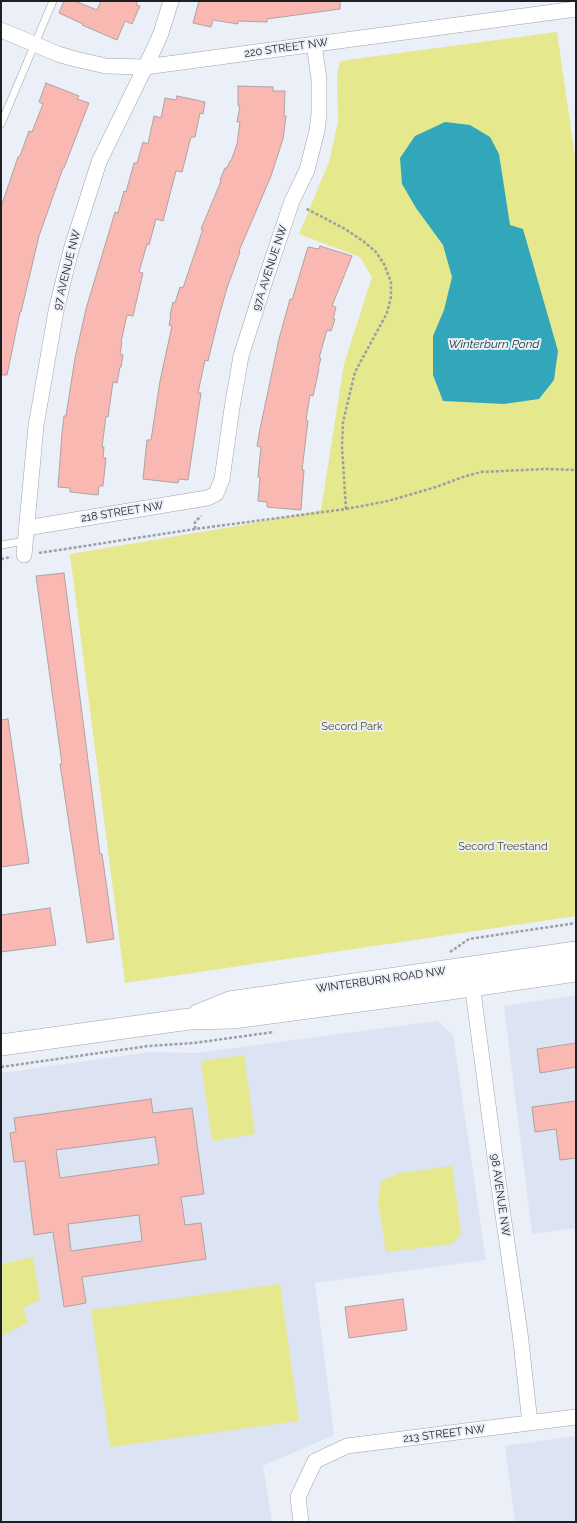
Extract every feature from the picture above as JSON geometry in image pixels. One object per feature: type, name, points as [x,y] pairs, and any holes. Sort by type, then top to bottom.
[{"type":"main road","name":"WINTERBURN ROAD NW","points":[[1,1045],[189,1019],[233,1018],[471,976],[576,952]]},
{"type":"main road","name":"WINTERBURN ROAD NW","points":[[471,976],[576,971]]},
{"type":"street","name":"97 AVENUE NW","points":[[25,542],[31,468],[38,411],[56,312],[71,250],[99,162],[161,33],[171,1]]},
{"type":"street","name":"220 STREET NW","points":[[1,30],[58,54],[90,63],[124,67],[145,67],[576,8]]},
{"type":"street","name":"97A AVENUE NW","points":[[216,494],[222,479],[232,408],[242,356],[292,201],[307,170],[317,131],[319,114],[319,79],[314,44]]},
{"type":"street","name":"218 STREET NW","points":[[25,542],[207,498],[216,494]]},
{"type":"street","name":"98 AVENUE NW","points":[[471,976],[520,1333],[530,1423]]},
{"type":"street","name":"213 STREET NW","points":[[301,1522],[298,1497],[315,1461],[347,1446],[576,1417]]},
{"type":"lane","points":[[1,124],[53,1]]},
{"type":"lane","points":[[1,545],[25,542]]},
{"type":"path","points":[[292,201],[345,229],[363,241],[376,252],[384,264],[391,282],[391,297],[387,313],[355,372],[343,422],[342,447],[346,509]]},
{"type":"path","points":[[25,542],[195,529],[346,509],[388,501],[481,472],[545,469],[576,470]]},
{"type":"shaded area","points":[[576,995],[576,1228],[532,1234],[504,1006]]},
{"type":"shaded area","points":[[437,1021],[453,1035],[486,1260],[315,1283],[334,1435],[263,1466],[272,1522],[1,1522],[1,1073],[151,1052],[196,1053]]},
{"type":"shaded area","points":[[576,1436],[576,1522],[515,1522],[505,1446]]},
{"type":"green space","name":"Secord Park","points":[[557,32],[576,164],[576,916],[125,983],[70,554],[237,526],[321,510],[344,364],[372,277],[360,257],[299,234],[329,162],[338,122],[337,76],[340,61]]},
{"type":"green space","points":[[244,1055],[255,1134],[212,1141],[201,1061]]},
{"type":"green space","points":[[452,1166],[461,1233],[453,1244],[386,1252],[378,1203],[381,1181],[400,1173]]},
{"type":"green space","points":[[33,1257],[40,1300],[23,1308],[28,1323],[1,1336],[1,1264]]},
{"type":"green space","points":[[280,1284],[299,1421],[110,1447],[91,1310]]},
{"type":"water","name":"Winterburn Pond","points":[[445,122],[470,125],[490,137],[499,154],[510,225],[523,229],[558,351],[554,380],[539,399],[504,404],[443,401],[433,375],[433,336],[444,310],[452,277],[443,245],[416,208],[402,184],[400,158],[415,136]]},
{"type":"building","points":[[64,1],[75,1],[97,10],[101,1],[138,1],[136,5],[140,6],[132,24],[125,21],[117,40],[59,13]]},
{"type":"building","points":[[199,1],[340,1],[340,9],[267,19],[267,22],[238,21],[238,24],[213,20],[211,27],[193,23]]},
{"type":"building","points":[[46,83],[79,96],[77,99],[89,103],[63,168],[39,236],[20,312],[7,375],[1,375],[1,207],[18,157],[20,156],[29,131],[32,132],[43,104],[39,102]]},
{"type":"building","points":[[238,86],[273,87],[273,91],[285,91],[284,116],[286,116],[283,139],[271,176],[239,251],[240,252],[219,316],[208,361],[205,360],[198,393],[201,393],[188,480],[179,479],[178,483],[143,479],[147,440],[151,440],[160,381],[172,326],[169,325],[173,302],[175,303],[180,287],[183,288],[203,229],[201,229],[225,168],[227,168],[231,161],[237,144],[240,122],[237,122],[240,106],[238,106]]},
{"type":"building","points":[[177,96],[205,102],[203,114],[200,113],[195,137],[191,137],[182,172],[176,171],[163,221],[156,219],[149,245],[147,244],[139,272],[143,273],[133,316],[127,315],[121,342],[120,354],[123,355],[121,367],[117,383],[113,382],[108,417],[106,416],[102,447],[104,447],[103,458],[106,458],[103,486],[99,486],[98,495],[70,492],[70,488],[58,487],[62,433],[75,358],[86,309],[115,212],[118,213],[124,191],[126,192],[134,163],[137,163],[143,142],[148,144],[154,116],[161,118],[165,98],[176,100]]},
{"type":"building","points":[[320,246],[352,256],[332,306],[336,307],[333,319],[335,319],[331,331],[327,330],[319,358],[321,358],[313,396],[310,395],[306,420],[308,421],[302,470],[304,470],[301,510],[267,507],[267,502],[258,501],[260,477],[258,477],[261,447],[257,446],[260,429],[279,339],[290,299],[292,300],[308,247],[319,249]]},
{"type":"building","points":[[64,573],[100,854],[102,854],[114,939],[87,943],[60,764],[62,764],[36,576]]},
{"type":"building","points":[[8,719],[29,863],[1,867],[1,720]]},
{"type":"building","points":[[50,908],[56,945],[1,952],[1,915]]},
{"type":"building","points":[[576,1043],[576,1067],[540,1073],[537,1049]]},
{"type":"building","points":[[151,1099],[153,1113],[192,1108],[204,1194],[181,1197],[185,1225],[201,1223],[206,1259],[82,1277],[86,1303],[64,1307],[53,1232],[34,1235],[25,1161],[14,1162],[10,1133],[16,1132],[14,1118]],"holes":[[[155,1137],[159,1164],[60,1178],[56,1150]],[[139,1215],[142,1241],[71,1251],[68,1224]]]},
{"type":"building","points":[[576,1101],[576,1158],[560,1160],[556,1129],[535,1132],[532,1107]]},
{"type":"building","points":[[403,1299],[407,1330],[349,1338],[345,1307]]},
{"type":"park label","name":"Secord Treestand","points":[[503,847]]}]
